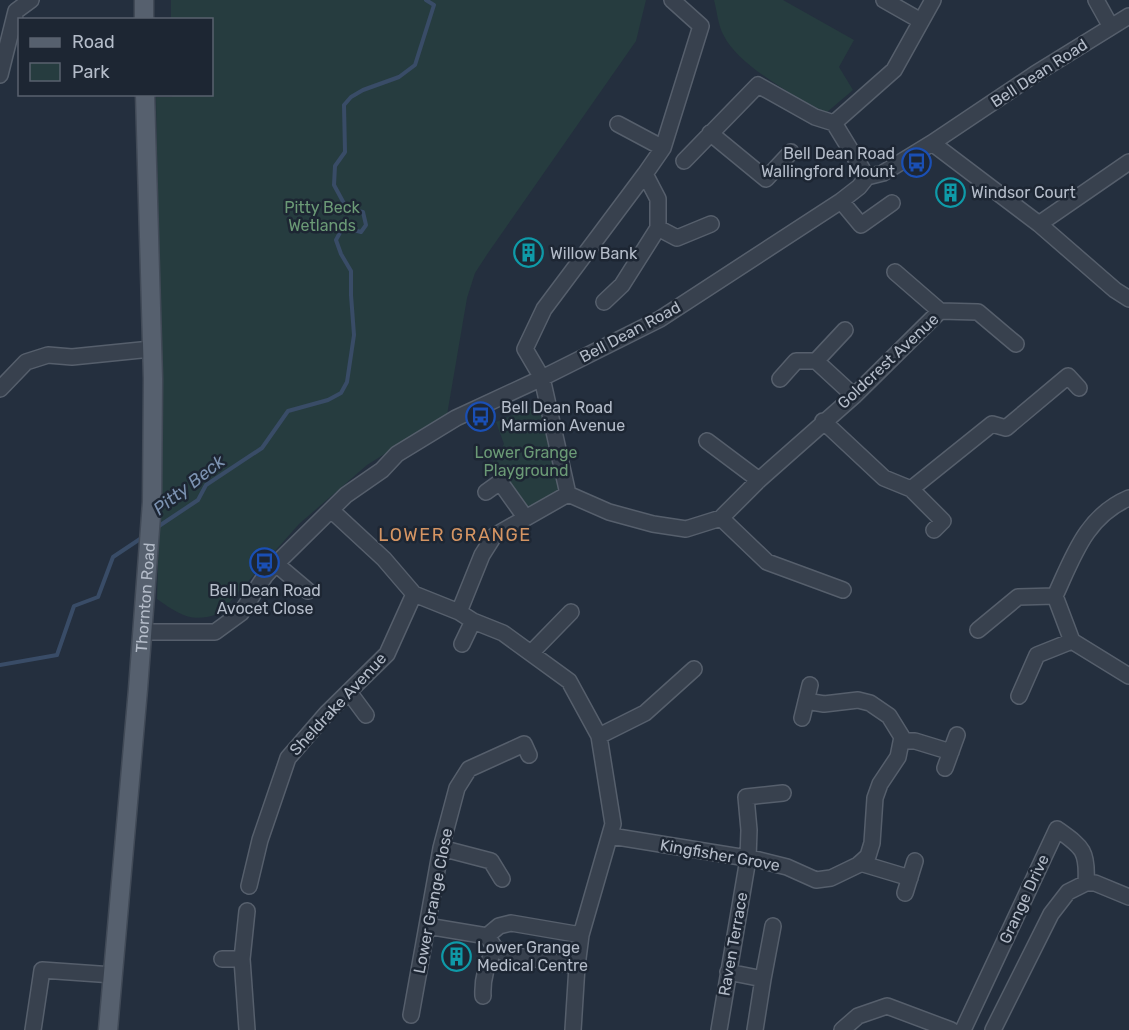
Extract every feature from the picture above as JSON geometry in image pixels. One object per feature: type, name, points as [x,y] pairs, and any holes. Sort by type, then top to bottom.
[{"type":"main road","points":[[144,0],[144,18]]},
{"type":"main road","name":"Thornton Road","points":[[108,1030],[152,502],[153,379],[146,96]]},
{"type":"street","points":[[0,75],[16,11],[31,0]]},
{"type":"street","points":[[568,494],[542,378],[525,349],[544,309],[663,148],[701,26],[672,0]]},
{"type":"street","points":[[884,0],[921,21]]},
{"type":"street","points":[[834,123],[894,70],[933,0]]},
{"type":"street","points":[[1096,0],[1111,27]]},
{"type":"street","name":"Bell Dean Road","points":[[142,632],[215,632],[241,613],[265,576],[346,495],[382,470],[397,454],[456,418],[660,319],[841,201],[859,188],[867,177],[883,172],[932,143],[1035,74],[1129,16]]},
{"type":"street","points":[[684,161],[758,86],[815,117],[834,123],[867,177]]},
{"type":"street","points":[[618,124],[663,148]]},
{"type":"street","points":[[711,133],[766,178],[791,152]]},
{"type":"street","points":[[932,143],[1039,224],[1115,290],[1129,299]]},
{"type":"street","points":[[1039,224],[1129,162]]},
{"type":"street","points":[[604,302],[622,285],[658,228],[658,199],[645,174]]},
{"type":"street","points":[[841,201],[861,225],[892,204]]},
{"type":"street","points":[[658,228],[677,238],[711,224]]},
{"type":"street","points":[[895,272],[940,311]]},
{"type":"street","name":"Goldcrest Avenue","points":[[721,518],[823,421],[854,396],[940,311],[978,312],[1016,344]]},
{"type":"street","points":[[816,361],[845,330]]},
{"type":"street","points":[[0,389],[26,362],[48,356],[72,357],[151,349]]},
{"type":"street","points":[[780,379],[796,361],[816,361],[854,396]]},
{"type":"street","points":[[911,489],[992,424],[1006,428],[1068,376],[1079,388]]},
{"type":"street","points":[[823,421],[884,478],[911,489],[943,521],[934,530]]},
{"type":"street","points":[[707,441],[759,480]]},
{"type":"street","points":[[486,492],[500,482],[525,517]]},
{"type":"street","points":[[462,644],[466,616],[482,555],[494,536],[568,494]]},
{"type":"street","points":[[568,494],[609,512],[653,524],[686,529],[721,518],[767,562],[843,590]]},
{"type":"street","points":[[1129,498],[1113,505],[1087,531],[1054,596],[1072,640],[1129,676]]},
{"type":"street","points":[[331,510],[384,559],[414,594],[503,633],[569,681],[600,736],[614,824],[581,935],[573,1030]]},
{"type":"street","points":[[276,564],[308,591]]},
{"type":"street","name":"Sheldrake Avenue","points":[[249,886],[260,840],[288,758],[327,713],[387,654],[414,594]]},
{"type":"street","points":[[978,630],[1018,597],[1054,596]]},
{"type":"street","points":[[531,653],[571,612]]},
{"type":"street","points":[[1019,696],[1037,655],[1072,640]]},
{"type":"street","points":[[600,736],[645,712],[694,669]]},
{"type":"street","points":[[802,718],[810,685]]},
{"type":"street","points":[[349,692],[366,715]]},
{"type":"street","points":[[806,700],[824,704],[858,700],[870,703],[890,716],[902,736],[902,741],[898,757],[880,784],[875,798],[872,843],[868,856],[861,863],[908,886],[915,861]]},
{"type":"street","points":[[945,768],[957,735]]},
{"type":"street","points":[[902,741],[915,741],[951,752]]},
{"type":"street","name":"Lower Grange Close","points":[[411,1015],[425,982],[428,926],[441,848],[457,788],[469,769],[478,764],[524,744],[529,755]]},
{"type":"street","name":"Raven Terrace","points":[[719,1030],[748,859],[749,830],[746,797],[783,793]]},
{"type":"street","name":"Grange Drive","points":[[963,1030],[1057,829],[1080,845],[1087,866],[1086,883],[1068,892],[1051,914],[993,1030]]},
{"type":"street","name":"Kingfisher Grove","points":[[611,836],[787,867],[816,880],[831,878],[861,863]]},
{"type":"street","points":[[441,848],[491,861],[502,879]]},
{"type":"street","points":[[1086,883],[1095,883],[1129,897]]},
{"type":"street","points":[[247,911],[242,959],[247,1030]]},
{"type":"street","points":[[483,996],[482,984],[491,942],[499,926],[511,923],[581,935]]},
{"type":"street","points":[[428,926],[491,942],[506,954],[577,966]]},
{"type":"street","points":[[755,1030],[773,926]]},
{"type":"street","points":[[222,958],[242,959]]},
{"type":"street","points":[[33,1030],[42,970],[113,975]]},
{"type":"street","points":[[728,972],[763,979]]},
{"type":"street","points":[[842,1030],[858,1016],[888,1006],[951,1030]]},
{"type":"green space","name":"Pitty Beck Wetlands","points":[[171,0],[646,0],[636,41],[475,273],[467,298],[447,415],[367,465],[299,524],[220,613],[202,618],[187,616],[157,599],[162,423],[156,97],[213,96],[213,18],[171,18]]},
{"type":"green space","points":[[714,0],[783,0],[854,40],[839,67],[853,90],[826,113],[769,80],[731,47],[720,28]]},
{"type":"green space","name":"Lower Grange Playground","points":[[535,406],[542,409],[546,418],[559,488],[553,495],[524,509],[502,475],[498,477],[491,465],[504,444],[496,422]]},
{"type":"waterway","name":"Pitty Beck","points":[[156,528],[198,500],[206,485],[262,448],[288,411],[328,400],[341,393],[347,382],[354,335],[351,271],[336,240],[343,227],[361,232],[366,225],[363,212],[347,209],[334,185],[335,166],[345,152],[344,105],[351,97],[363,90],[399,77],[415,65],[434,5],[426,0]]},
{"type":"waterway","name":"Pitty Beck","points":[[0,665],[57,655],[74,606],[98,597],[113,557],[143,537]]},
{"type":"place","name":"Bell Dean Road Wallingford Mount","points":[[916,162]]},
{"type":"place","name":"Windsor Court","points":[[950,192]]},
{"type":"place","name":"Willow Bank","points":[[529,253]]},
{"type":"place","name":"Bell Dean Road Marmion Avenue","points":[[480,416]]},
{"type":"place","name":"Bell Dean Road Avocet Close","points":[[265,562]]},
{"type":"place","name":"Lower Grange Medical Centre","points":[[456,956]]},
{"type":"district","name":"LOWER GRANGE","points":[[455,535]]}]
